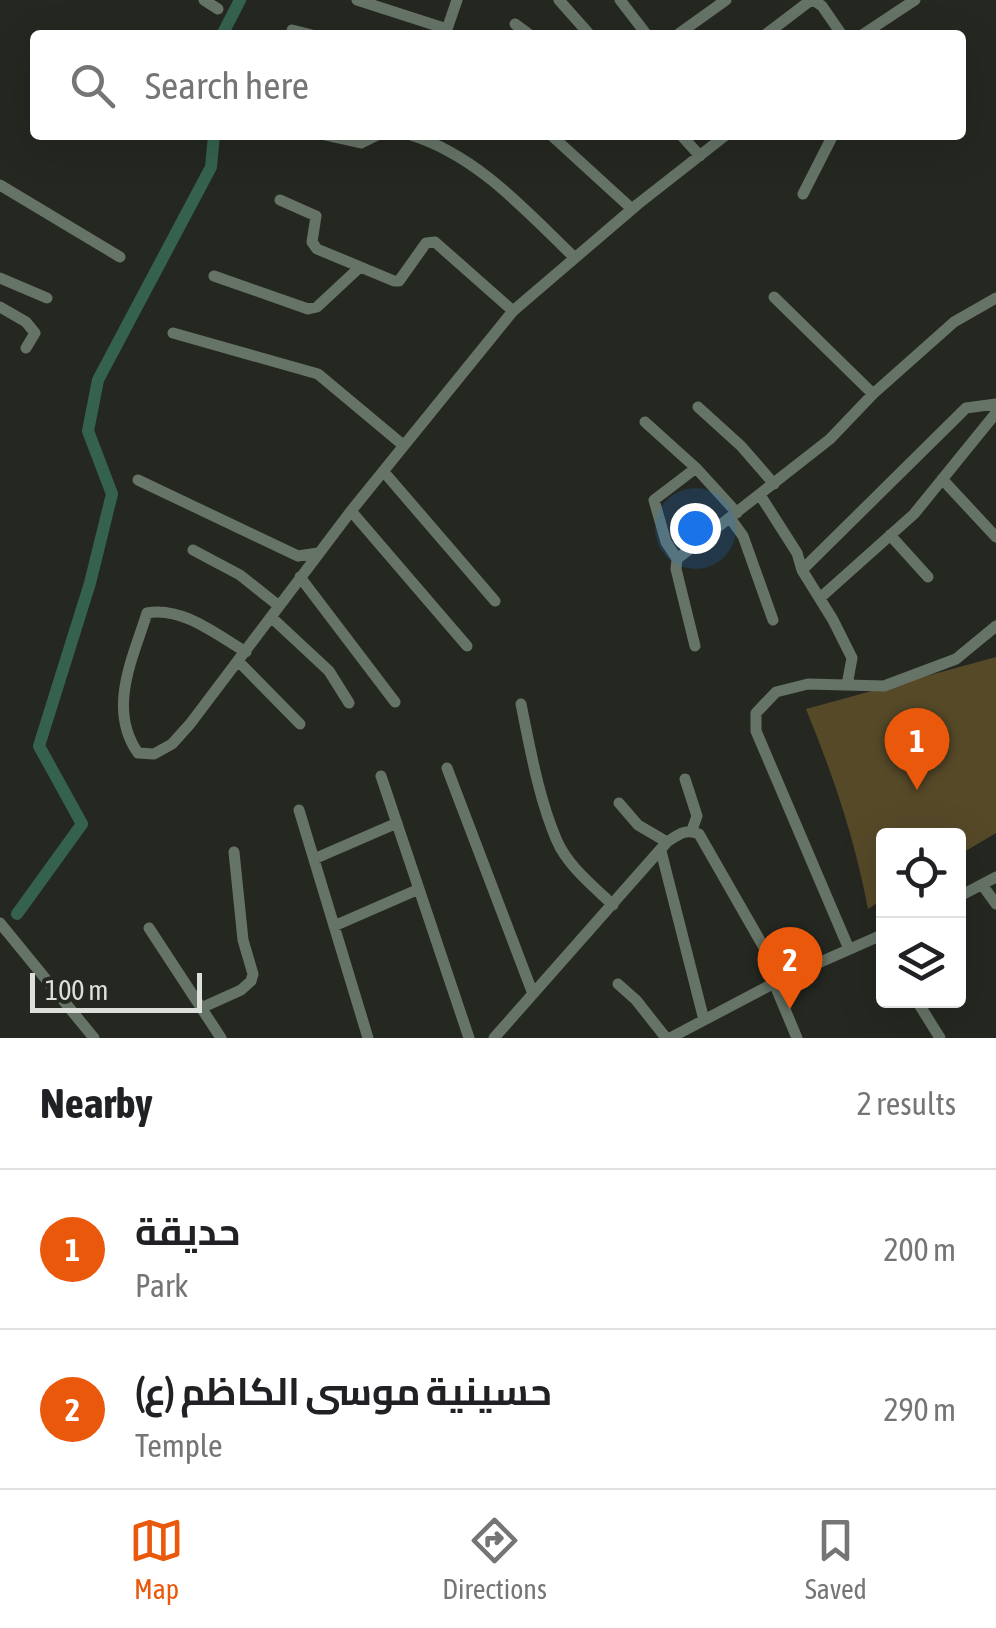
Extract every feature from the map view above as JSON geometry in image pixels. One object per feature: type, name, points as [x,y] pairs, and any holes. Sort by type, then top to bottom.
[{"type":"street","points":[[204,0],[218,9]]},
{"type":"street","points":[[357,0],[440,30]]},
{"type":"street","points":[[447,30],[457,0]]},
{"type":"street","points":[[558,0],[585,30]]},
{"type":"street","points":[[620,0],[644,30]]},
{"type":"street","points":[[772,30],[812,0],[822,6],[839,30]]},
{"type":"street","points":[[870,30],[916,0]]},
{"type":"street","points":[[683,30],[717,3]]},
{"type":"street","points":[[514,24],[523,30]]},
{"type":"street","points":[[430,140],[494,180],[574,258]]},
{"type":"street","points":[[557,140],[632,209]]},
{"type":"street","points":[[686,140],[700,156]]},
{"type":"street","points":[[300,724],[242,657],[189,619],[162,610],[147,612],[124,688],[124,720],[128,738],[138,753],[154,754],[172,744],[242,657],[350,510],[513,311],[720,140]]},
{"type":"street","points":[[803,194],[830,140]]},
{"type":"street","points":[[0,185],[120,257]]},
{"type":"street","points":[[280,200],[316,216],[312,242],[317,249],[400,281],[426,243],[435,242],[513,311]]},
{"type":"street","points":[[214,276],[308,309],[317,308],[360,267]]},
{"type":"street","points":[[0,278],[48,298]]},
{"type":"street","points":[[774,297],[873,394]]},
{"type":"street","points":[[677,559],[830,438],[954,322],[996,298]]},
{"type":"street","points":[[0,307],[26,322],[35,333],[26,348]]},
{"type":"street","points":[[172,333],[318,374],[403,446]]},
{"type":"street","points":[[802,570],[966,408],[996,404]]},
{"type":"street","points":[[698,407],[741,446],[774,484]]},
{"type":"street","points":[[820,598],[914,514],[996,413]]},
{"type":"street","points":[[645,422],[696,468],[734,516],[772,620]]},
{"type":"street","points":[[695,646],[676,569],[677,559],[666,542],[654,500],[696,468]]},
{"type":"street","points":[[384,472],[495,601]]},
{"type":"street","points":[[942,479],[996,536]]},
{"type":"street","points":[[138,480],[298,556],[318,553]]},
{"type":"street","points":[[760,495],[797,553],[802,570],[852,658],[847,685]]},
{"type":"street","points":[[350,510],[467,646]]},
{"type":"street","points":[[890,535],[928,577]]},
{"type":"street","points":[[194,550],[240,575],[329,671],[348,704]]},
{"type":"street","points":[[300,577],[396,702]]},
{"type":"street","points":[[849,949],[756,731],[756,713],[776,692],[808,684],[884,686],[956,659],[996,626]]},
{"type":"street","points":[[521,704],[557,842],[612,906]]},
{"type":"street","points":[[447,768],[533,994]]},
{"type":"street","points":[[382,776],[470,1038]]},
{"type":"street","points":[[494,1038],[664,846],[692,830],[697,816],[685,778]]},
{"type":"street","points":[[619,803],[664,846],[704,1020]]},
{"type":"street","points":[[299,810],[368,1038]]},
{"type":"street","points":[[314,859],[397,823]]},
{"type":"street","points":[[692,830],[699,834],[778,981],[797,1038]]},
{"type":"street","points":[[202,1008],[241,990],[253,974],[243,940],[234,852]]},
{"type":"street","points":[[966,894],[996,878]]},
{"type":"street","points":[[982,886],[996,904]]},
{"type":"street","points":[[334,926],[419,888]]},
{"type":"street","points":[[0,923],[94,1038]]},
{"type":"street","points":[[150,928],[221,1038]]},
{"type":"street","points":[[618,984],[668,1038],[778,981],[876,941]]},
{"type":"street","points":[[922,1008],[940,1038]]},
{"type":"shaded area","points":[[996,657],[996,833],[966,851],[966,828],[876,828],[876,904],[868,909],[842,808],[806,709]]},
{"type":"waterway","points":[[225,30],[240,0]]},
{"type":"waterway","points":[[17,914],[82,824],[39,746],[90,583],[112,494],[88,431],[98,380],[211,167],[214,140]]},
{"type":"place","name":"حديقة","points":[[917,790]]},
{"type":"place","name":"حسينية موسى الكاظم (ع)","points":[[790,1009]]}]
